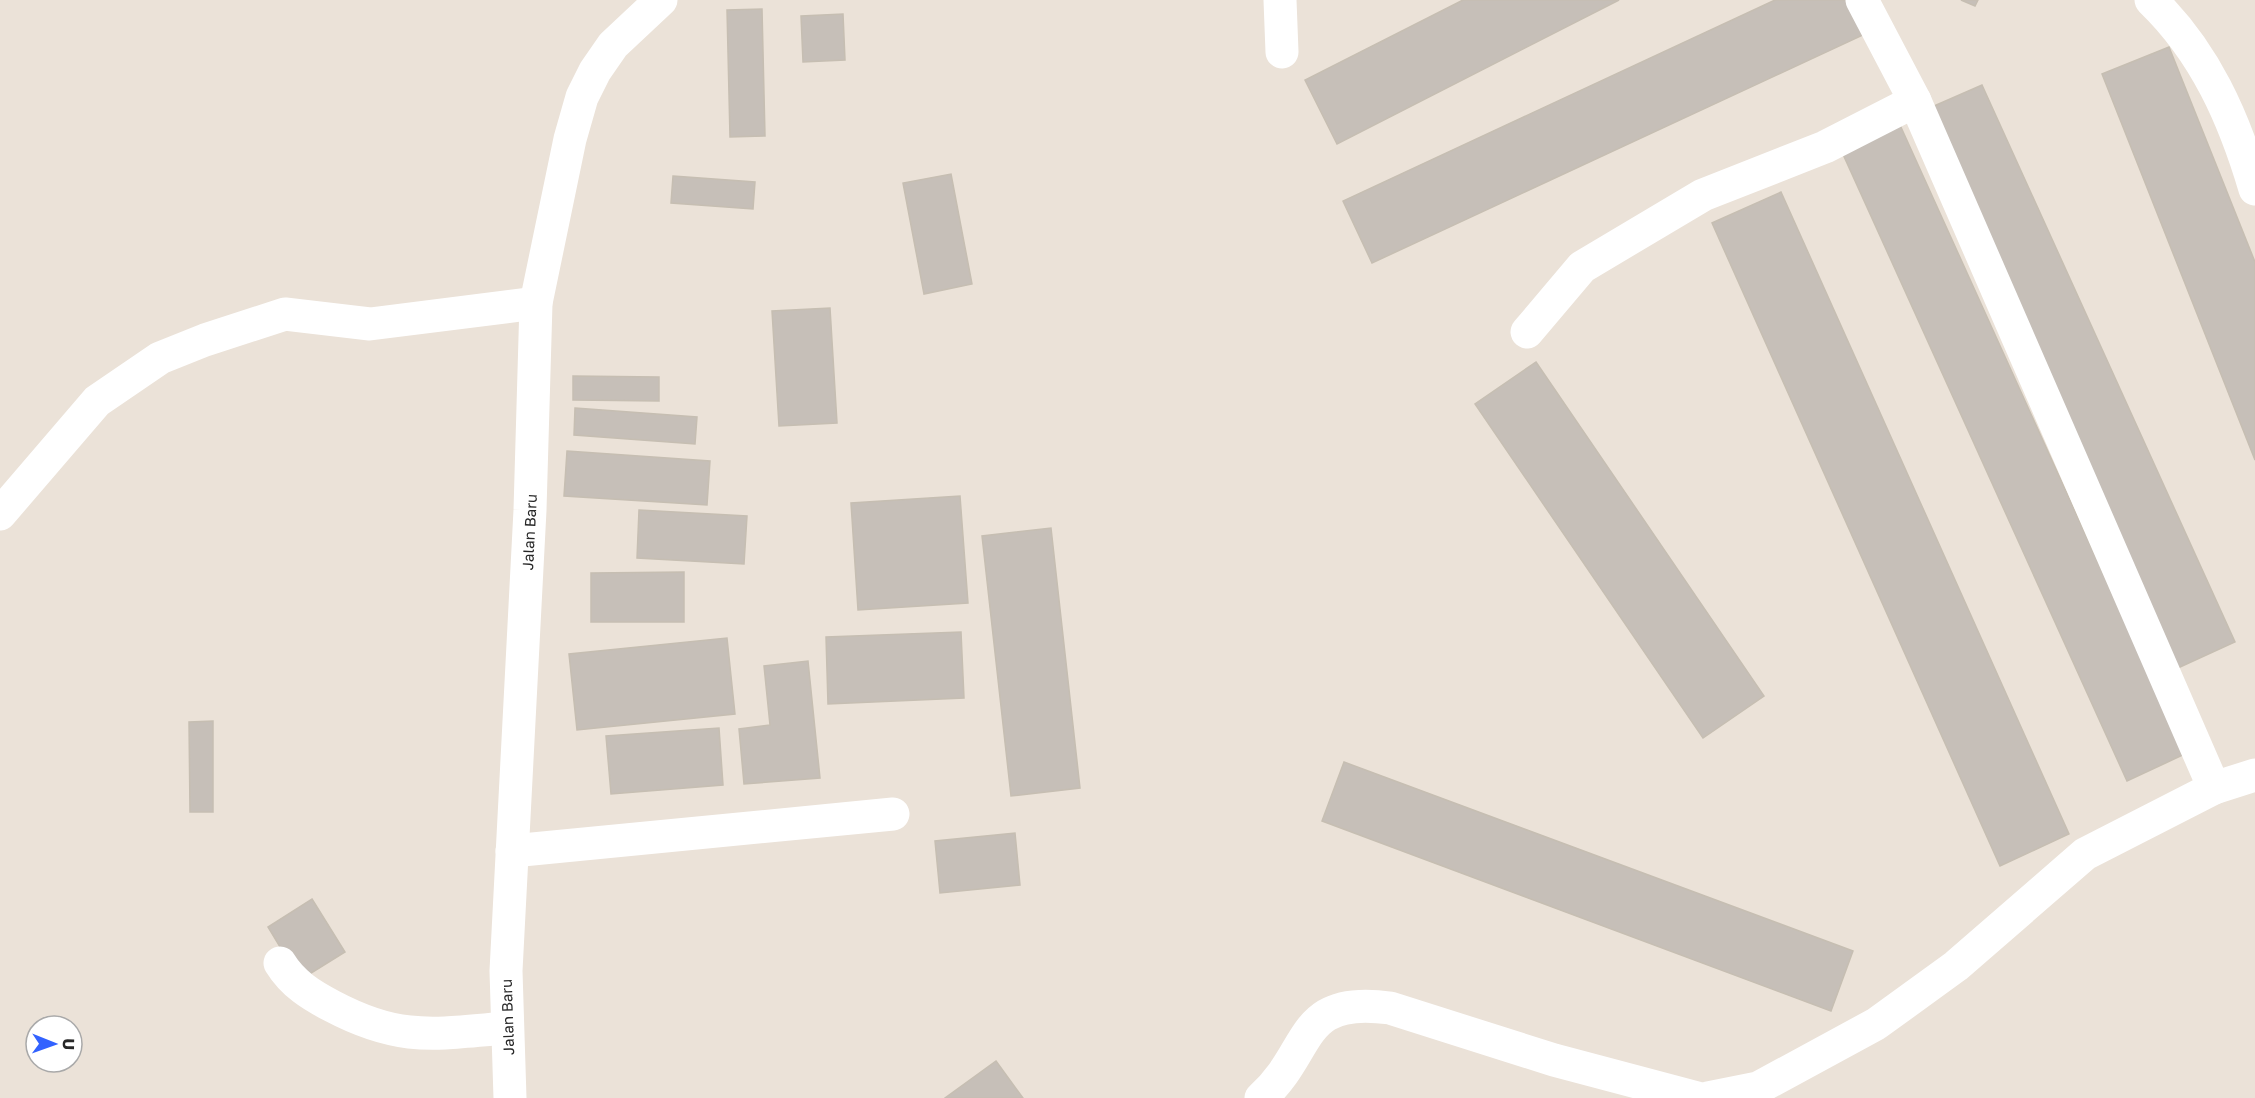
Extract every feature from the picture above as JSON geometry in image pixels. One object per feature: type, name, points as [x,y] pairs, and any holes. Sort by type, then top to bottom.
[{"type":"street","name":"Jalan Baru","points":[[510,1098],[506,971],[530,510],[536,303],[570,139],[582,97],[595,71],[613,45],[661,0]]},
{"type":"street","points":[[1280,0],[1282,52]]},
{"type":"street","points":[[1863,0],[1915,101],[2214,789]]},
{"type":"street","points":[[2151,0],[2174,24],[2215,84],[2240,138],[2255,189]]},
{"type":"street","points":[[1527,332],[1582,267],[1703,195],[1825,147],[1915,101]]},
{"type":"street","points":[[0,514],[97,401],[160,358],[205,340],[285,314],[370,324],[536,303]]},
{"type":"street","points":[[1708,1098],[1758,1088],[1876,1024],[1956,966],[2085,854],[2214,789],[2255,775]]},
{"type":"street","points":[[512,850],[893,814]]},
{"type":"street","points":[[280,963],[291,981],[363,1023],[401,1033],[423,1034],[507,1028]]},
{"type":"street","points":[[1261,1098],[1282,1074],[1306,1033],[1324,1016],[1344,1006],[1365,1004],[1390,1008],[1554,1060],[1697,1098]]},
{"type":"building","points":[[1463,0],[1619,0],[1337,144],[1305,80]]},
{"type":"building","points":[[1775,0],[1847,0],[1863,35],[1372,263],[1343,201]]},
{"type":"building","points":[[1961,0],[1978,0],[1975,6]]},
{"type":"building","points":[[762,9],[765,136],[730,137],[727,10]]},
{"type":"building","points":[[843,14],[845,60],[803,62],[801,16]]},
{"type":"building","points":[[2169,47],[2255,262],[2255,460],[2102,74]]},
{"type":"building","points":[[1982,85],[2235,642],[2178,668],[1925,110]]},
{"type":"building","points":[[1900,125],[2185,754],[2127,781],[1842,152]]},
{"type":"building","points":[[951,174],[972,284],[924,294],[903,183]]},
{"type":"building","points":[[673,176],[755,182],[753,209],[671,203]]},
{"type":"building","points":[[1781,192],[2069,834],[2000,866],[1712,223]]},
{"type":"building","points":[[830,308],[837,423],[779,426],[772,311]]},
{"type":"building","points":[[1536,362],[1764,696],[1703,738],[1475,404]]},
{"type":"building","points":[[573,376],[659,377],[659,401],[573,400]]},
{"type":"building","points":[[575,408],[697,417],[695,444],[574,435]]},
{"type":"building","points":[[567,451],[710,461],[707,505],[564,496]]},
{"type":"building","points":[[960,496],[968,603],[858,610],[851,503]]},
{"type":"building","points":[[639,510],[747,516],[744,564],[637,558]]},
{"type":"building","points":[[1051,528],[1080,788],[1011,796],[982,536]]},
{"type":"building","points":[[684,572],[684,622],[591,622],[591,573]]},
{"type":"building","points":[[961,632],[964,698],[828,704],[826,637]]},
{"type":"building","points":[[727,638],[735,714],[577,730],[569,654]]},
{"type":"building","points":[[808,661],[820,778],[744,784],[739,729],[770,725],[764,666]]},
{"type":"building","points":[[213,721],[213,812],[190,812],[189,722]]},
{"type":"building","points":[[719,728],[723,785],[611,794],[606,736]]},
{"type":"building","points":[[1344,762],[1853,951],[1831,1011],[1322,821]]},
{"type":"building","points":[[1015,833],[1020,885],[940,893],[935,841]]},
{"type":"building","points":[[312,899],[345,952],[300,980],[268,927]]},
{"type":"building","points":[[996,1061],[1023,1098],[945,1098]]}]
